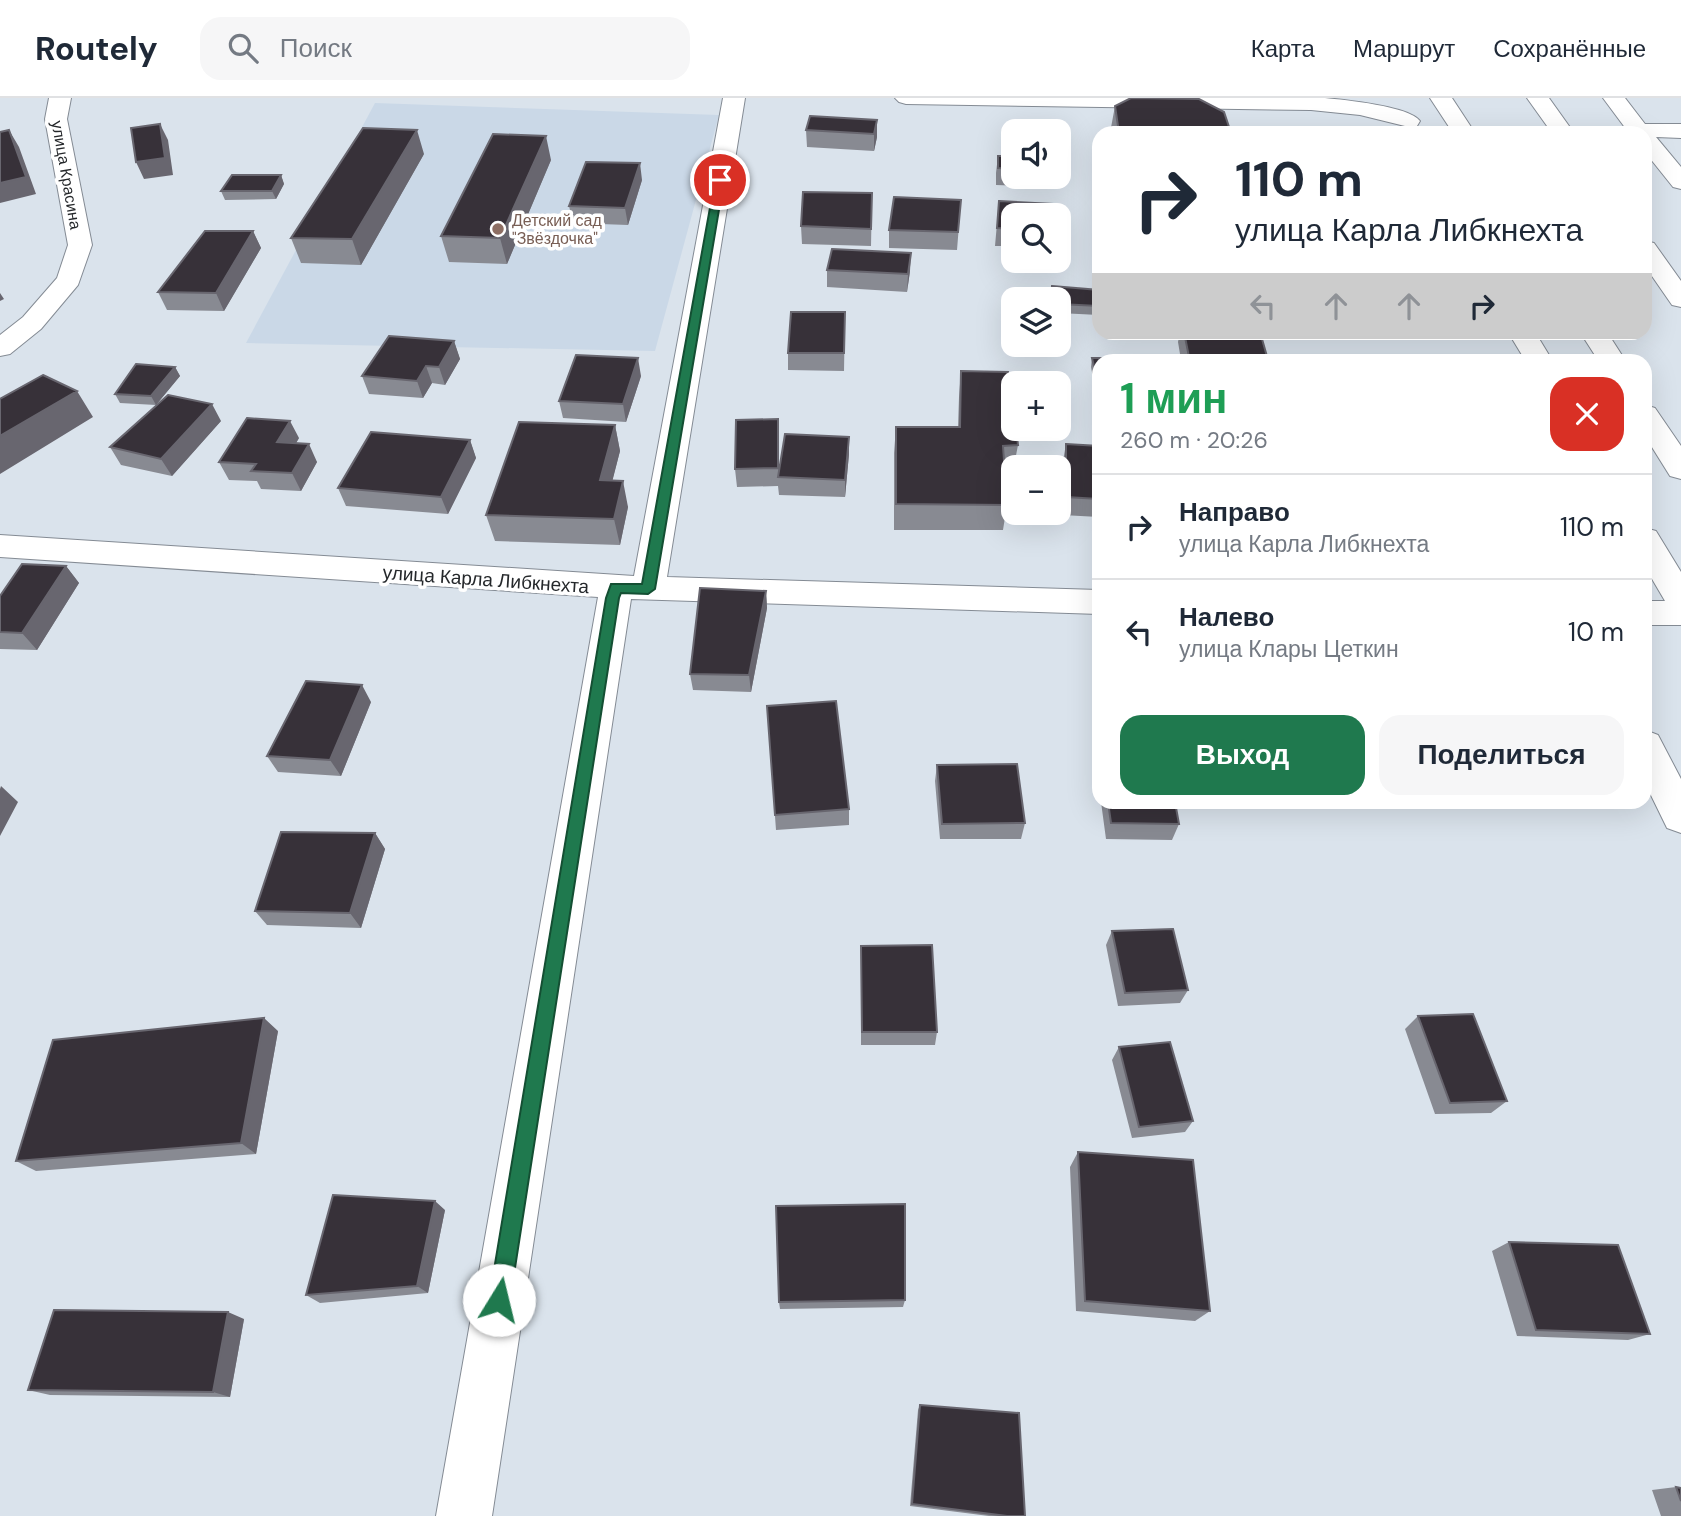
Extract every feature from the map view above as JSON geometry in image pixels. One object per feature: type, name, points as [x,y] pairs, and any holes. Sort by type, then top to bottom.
[{"type":"main road","name":"улица Красина","points":[[0,348],[32,323],[69,280],[80,245],[56,119],[60,98]]},
{"type":"main road","points":[[464,1516],[632,588],[734,98]]},
{"type":"main road","points":[[906,98],[1253,113],[1344,99],[1365,105],[1410,126]]},
{"type":"main road","points":[[1398,98],[1412,126]]},
{"type":"main road","points":[[1441,98],[1459,126]]},
{"type":"main road","points":[[1538,98],[1558,126]]},
{"type":"main road","points":[[1614,98],[1635,126]]},
{"type":"main road","points":[[1652,133],[1681,131]]},
{"type":"main road","points":[[1652,147],[1681,182]]},
{"type":"main road","points":[[1652,258],[1681,299]]},
{"type":"main road","points":[[1652,425],[1681,469]]},
{"type":"main road","name":"улица Карла Либкнехта","points":[[0,546],[632,588],[1092,602]]},
{"type":"main road","points":[[1652,550],[1681,600]]},
{"type":"main road","points":[[1652,613],[1681,613]]},
{"type":"main road","points":[[1652,759],[1681,817]]},
{"type":"shaded area","name":"Детский сад \"Звёздочка\"","points":[[375,103],[719,115],[655,351],[246,343]]},
{"type":"building","points":[[1131,98],[1199,99],[1224,112],[1229,126],[1118,126],[1115,106]]},
{"type":"building","points":[[810,116],[877,120],[874,134],[806,130]]},
{"type":"building","points":[[160,124],[165,158],[136,162],[131,128]]},
{"type":"building","points":[[363,128],[417,130],[352,239],[291,238]]},
{"type":"building","points":[[9,130],[26,177],[0,183],[0,132]]},
{"type":"building","points":[[493,134],[546,136],[500,238],[441,236]]},
{"type":"building","points":[[998,156],[1001,156],[1001,168],[998,168]]},
{"type":"building","points":[[586,162],[640,163],[625,208],[569,206]]},
{"type":"building","points":[[232,175],[281,175],[272,191],[221,191]]},
{"type":"building","points":[[803,192],[872,193],[871,229],[801,226]]},
{"type":"building","points":[[894,197],[961,200],[958,232],[889,230]]},
{"type":"building","points":[[999,201],[1035,203],[1001,203],[1001,228],[997,228]]},
{"type":"building","points":[[205,231],[253,231],[216,293],[158,292]]},
{"type":"building","points":[[832,249],[911,253],[908,274],[827,270]]},
{"type":"building","points":[[1071,288],[1092,289],[1092,306],[1071,305]]},
{"type":"building","points":[[791,312],[845,312],[844,353],[788,353]]},
{"type":"building","points":[[389,336],[454,341],[439,367],[426,366],[417,381],[362,376]]},
{"type":"building","points":[[1186,340],[1262,340],[1266,354],[1188,354]]},
{"type":"building","points":[[576,355],[638,358],[623,404],[559,401]]},
{"type":"building","points":[[136,364],[175,367],[151,396],[115,394]]},
{"type":"building","points":[[961,371],[1001,372],[1001,441],[1018,441],[1018,445],[1003,446],[1001,505],[896,504],[896,427],[960,427]]},
{"type":"building","points":[[43,375],[77,391],[0,436],[0,399]]},
{"type":"building","points":[[168,395],[212,404],[161,459],[110,447]]},
{"type":"building","points":[[247,418],[290,421],[277,442],[309,444],[292,473],[251,471],[256,464],[219,462]]},
{"type":"building","points":[[778,419],[778,468],[735,469],[736,420]]},
{"type":"building","points":[[519,422],[615,425],[600,480],[623,481],[614,519],[486,515]]},
{"type":"building","points":[[371,432],[470,440],[441,497],[338,488]]},
{"type":"building","points":[[785,434],[849,437],[845,480],[778,477]]},
{"type":"building","points":[[1066,444],[1092,446],[1092,499],[1071,497],[1071,455],[1066,455]]},
{"type":"building","points":[[22,564],[66,566],[22,633],[0,632],[0,596]]},
{"type":"building","points":[[700,588],[766,591],[749,675],[690,674]]},
{"type":"building","points":[[306,681],[362,685],[330,760],[267,756]]},
{"type":"building","points":[[836,701],[849,809],[775,815],[767,706]]},
{"type":"building","points":[[1017,764],[1025,823],[942,824],[937,765]]},
{"type":"building","points":[[1109,809],[1176,809],[1179,824],[1111,823]]},
{"type":"building","points":[[281,832],[375,833],[350,913],[255,911]]},
{"type":"building","points":[[1173,929],[1188,990],[1125,993],[1112,931]]},
{"type":"building","points":[[932,945],[937,1032],[862,1032],[861,946]]},
{"type":"building","points":[[1473,1014],[1507,1101],[1450,1103],[1418,1016]]},
{"type":"building","points":[[264,1018],[241,1143],[16,1161],[53,1040]]},
{"type":"building","points":[[1170,1042],[1193,1121],[1139,1127],[1119,1047]]},
{"type":"building","points":[[1078,1152],[1193,1160],[1210,1311],[1085,1301]]},
{"type":"building","points":[[333,1195],[435,1201],[417,1286],[306,1295]]},
{"type":"building","points":[[905,1204],[905,1300],[779,1302],[776,1206]]},
{"type":"building","points":[[1509,1242],[1618,1245],[1650,1334],[1536,1330]]},
{"type":"building","points":[[54,1310],[228,1312],[213,1392],[28,1390]]},
{"type":"building","points":[[920,1405],[1019,1413],[1025,1516],[912,1504]]},
{"type":"building","points":[[1676,1487],[1681,1488],[1681,1501]]},
{"type":"place","name":"Детский сад \"Звёздочка\"","points":[[498,229]]},
{"type":"route","points":[[499,1300],[612,598],[616,587],[648,589],[720,180]]}]
